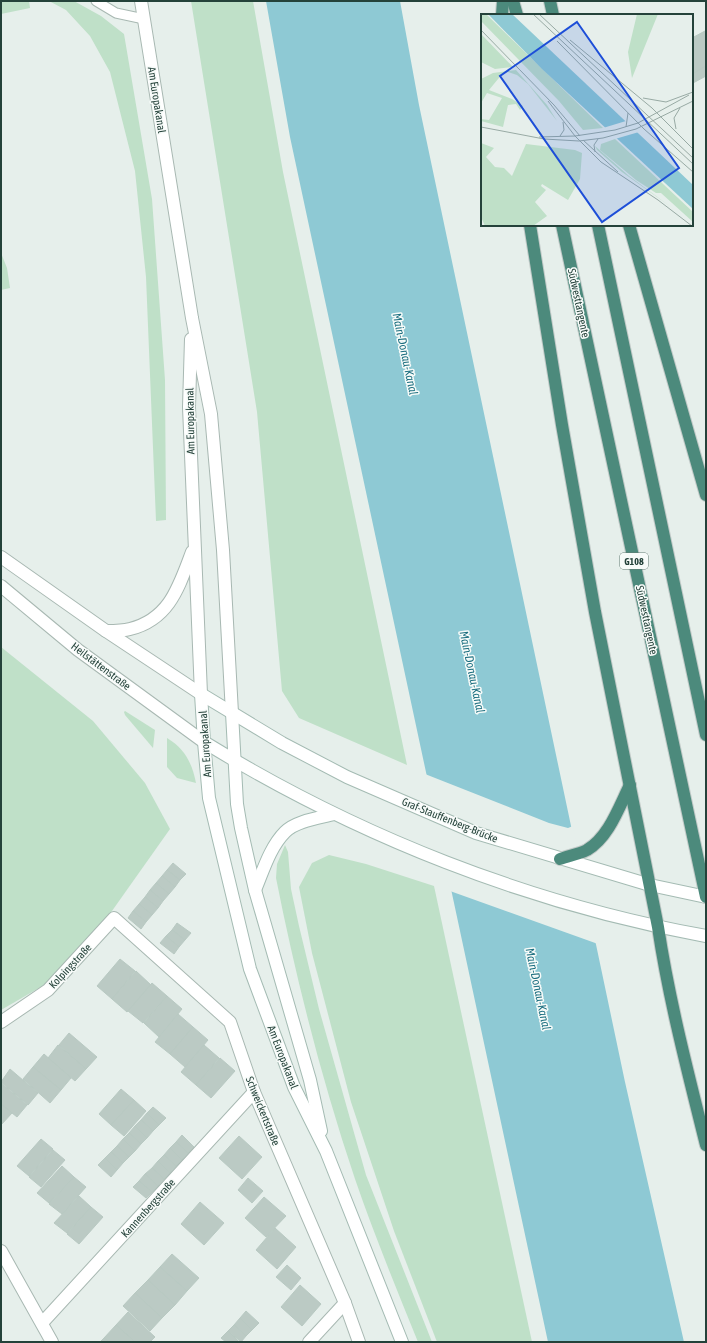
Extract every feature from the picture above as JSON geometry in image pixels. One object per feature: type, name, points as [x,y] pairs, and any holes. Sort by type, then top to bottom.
[{"type":"highway","points":[[502,14],[503,1]]},
{"type":"highway","points":[[514,1],[516,14]]},
{"type":"highway","points":[[550,1],[553,14]]},
{"type":"highway","points":[[530,226],[562,425],[595,612],[650,885],[662,953],[688,1075],[706,1145]]},
{"type":"highway","name":"Südwesttangente","points":[[562,226],[706,897]]},
{"type":"highway","points":[[598,226],[706,735]]},
{"type":"highway","points":[[629,226],[706,495]]},
{"type":"highway","points":[[560,859],[587,850],[600,838],[611,824],[630,785]]},
{"type":"street","name":"Am Europakanal","points":[[141,1],[192,318],[211,414],[224,550],[234,761],[239,815],[254,890],[310,1080],[326,1151]]},
{"type":"street","name":"Am Europakanal","points":[[192,318],[189,407],[201,694],[209,798],[250,969],[294,1087],[326,1151],[402,1342]]},
{"type":"street","points":[[106,631],[130,629],[154,620],[164,611],[178,588],[194,547]]},
{"type":"street","points":[[1,557],[106,631],[201,694]]},
{"type":"street","name":"Heilstättenstraße","points":[[1,586],[78,650],[204,742],[234,761]]},
{"type":"street","name":"Graf-Stauffenberg-Brücke","points":[[201,694],[295,750],[347,777],[476,833],[650,885],[706,897]]},
{"type":"street","points":[[234,761],[276,785],[334,814],[474,873],[614,916],[658,927],[706,936]]},
{"type":"street","points":[[254,890],[275,845],[286,832],[311,820],[334,814]]},
{"type":"street","name":"Kolpingstraße","points":[[1,1022],[48,990],[114,918]]},
{"type":"street","name":"Schweickertstraße","points":[[114,918],[230,1022],[254,1092],[345,1303],[359,1342]]},
{"type":"street","name":"Kannenbergstraße","points":[[42,1324],[254,1092]]},
{"type":"street","points":[[1,1251],[52,1342]]},
{"type":"street","points":[[309,1342],[345,1303]]},
{"type":"lane","points":[[96,1],[116,13],[144,19]]},
{"type":"green space","points":[[1,1],[29,1],[30,8],[1,14]]},
{"type":"green space","points":[[49,1],[74,1],[101,16],[124,34],[152,199],[165,380],[166,520],[156,521],[146,277],[135,171],[110,72],[90,36],[66,10]]},
{"type":"green space","points":[[191,1],[253,1],[283,172],[407,765],[299,718],[282,691],[257,412]]},
{"type":"green space","points":[[1,253],[7,268],[10,288],[1,290]]},
{"type":"green space","points":[[1,647],[93,721],[145,783],[170,829],[107,918],[46,984],[1,1010]]},
{"type":"green space","points":[[125,711],[155,730],[153,748],[125,715]]},
{"type":"green space","points":[[167,738],[179,747],[187,757],[196,783],[177,778],[167,767]]},
{"type":"green space","points":[[285,845],[288,852],[291,889],[319,1009],[366,1175],[432,1342],[418,1342],[362,1200],[332,1105],[301,992],[276,878],[277,864]]},
{"type":"green space","points":[[329,855],[366,864],[434,886],[532,1342],[437,1342],[394,1231],[351,1102],[312,953],[299,887],[312,863]]},
{"type":"water","name":"Main-Donau-Kanal","points":[[266,1],[400,1],[419,105],[625,1082],[684,1342],[548,1342],[290,137]]},
{"type":"pier","points":[[425,774],[549,823],[568,828],[573,826],[598,944],[450,891]]},
{"type":"building","points":[[705,31],[706,66],[695,73],[693,70],[693,37]]},
{"type":"building","points":[[706,66],[706,76],[693,83],[693,73]]},
{"type":"building","points":[[173,863],[186,874],[180,880],[167,870]]},
{"type":"building","points":[[167,870],[180,880],[175,887],[162,876]]},
{"type":"building","points":[[162,876],[175,887],[169,894],[156,883]]},
{"type":"building","points":[[156,883],[169,894],[163,901],[150,890]]},
{"type":"building","points":[[150,890],[163,901],[158,908],[145,897]]},
{"type":"building","points":[[145,897],[158,908],[152,915],[139,904]]},
{"type":"building","points":[[139,904],[152,915],[146,922],[133,911]]},
{"type":"building","points":[[133,911],[146,922],[141,929],[128,918]]},
{"type":"building","points":[[177,923],[191,933],[185,940],[172,930]]},
{"type":"building","points":[[172,930],[185,940],[179,947],[166,936]]},
{"type":"building","points":[[166,936],[179,947],[174,954],[160,943]]},
{"type":"building","points":[[120,959],[135,971],[112,999],[97,986]]},
{"type":"building","points":[[136,971],[151,985],[127,1012],[112,999]]},
{"type":"building","points":[[152,983],[167,996],[143,1023],[128,1011]]},
{"type":"building","points":[[167,996],[182,1009],[159,1037],[144,1023]]},
{"type":"building","points":[[178,1014],[193,1027],[170,1054],[155,1042]]},
{"type":"building","points":[[193,1027],[208,1040],[185,1067],[170,1054]]},
{"type":"building","points":[[69,1033],[97,1057],[86,1069],[59,1045]]},
{"type":"building","points":[[58,1045],[86,1069],[75,1081],[48,1058]]},
{"type":"building","points":[[204,1045],[219,1058],[196,1085],[181,1072]]},
{"type":"building","points":[[44,1054],[71,1078],[61,1090],[33,1067]]},
{"type":"building","points":[[220,1058],[235,1071],[211,1098],[196,1085]]},
{"type":"building","points":[[33,1067],[61,1090],[50,1103],[23,1079]]},
{"type":"building","points":[[10,1069],[38,1093],[28,1105],[1,1082]]},
{"type":"building","points":[[1,1083],[27,1105],[17,1117],[1,1104]]},
{"type":"building","points":[[121,1089],[134,1100],[111,1125],[99,1114]]},
{"type":"building","points":[[134,1100],[146,1111],[124,1136],[111,1125]]},
{"type":"building","points":[[1,1104],[12,1113],[1,1125]]},
{"type":"building","points":[[153,1107],[166,1118],[159,1125],[147,1113]]},
{"type":"building","points":[[147,1113],[159,1125],[153,1131],[141,1120]]},
{"type":"building","points":[[141,1120],[153,1131],[147,1138],[135,1126]]},
{"type":"building","points":[[135,1126],[147,1138],[141,1144],[129,1133]]},
{"type":"building","points":[[129,1133],[141,1144],[135,1151],[123,1139]]},
{"type":"building","points":[[182,1135],[194,1147],[188,1153],[176,1142]]},
{"type":"building","points":[[239,1136],[262,1157],[242,1179],[219,1158]]},
{"type":"building","points":[[41,1139],[53,1149],[29,1176],[17,1166]]},
{"type":"building","points":[[123,1139],[135,1151],[129,1157],[117,1146]]},
{"type":"building","points":[[176,1142],[188,1153],[182,1160],[170,1148]]},
{"type":"building","points":[[117,1146],[129,1157],[123,1163],[111,1152]]},
{"type":"building","points":[[170,1148],[182,1160],[176,1166],[164,1155]]},
{"type":"building","points":[[53,1150],[65,1160],[41,1187],[29,1177]]},
{"type":"building","points":[[111,1152],[123,1163],[117,1170],[105,1158]]},
{"type":"building","points":[[164,1155],[176,1166],[170,1173],[158,1161]]},
{"type":"building","points":[[105,1158],[117,1170],[111,1177],[98,1165]]},
{"type":"building","points":[[158,1161],[170,1173],[164,1179],[152,1168]]},
{"type":"building","points":[[62,1166],[74,1177],[49,1203],[37,1193]]},
{"type":"building","points":[[152,1168],[164,1179],[158,1186],[145,1174]]},
{"type":"building","points":[[145,1174],[158,1186],[152,1192],[139,1181]]},
{"type":"building","points":[[74,1177],[86,1187],[62,1214],[49,1204]]},
{"type":"building","points":[[248,1178],[263,1191],[252,1203],[238,1190]]},
{"type":"building","points":[[139,1181],[152,1192],[146,1198],[133,1187]]},
{"type":"building","points":[[79,1196],[91,1207],[67,1233],[54,1223]]},
{"type":"building","points":[[264,1197],[286,1216],[266,1237],[245,1218]]},
{"type":"building","points":[[200,1202],[224,1223],[204,1245],[181,1224]]},
{"type":"building","points":[[91,1207],[103,1217],[79,1244],[67,1234]]},
{"type":"building","points":[[275,1228],[296,1247],[277,1269],[256,1250]]},
{"type":"building","points":[[172,1254],[199,1278],[187,1291],[160,1267]]},
{"type":"building","points":[[287,1265],[301,1278],[291,1290],[276,1277]]},
{"type":"building","points":[[160,1267],[187,1291],[175,1305],[148,1280]]},
{"type":"building","points":[[148,1280],[175,1305],[162,1318],[135,1293]]},
{"type":"building","points":[[300,1285],[321,1304],[302,1326],[281,1307]]},
{"type":"building","points":[[135,1293],[162,1318],[150,1331],[123,1306]]},
{"type":"building","points":[[246,1311],[259,1323],[252,1330],[240,1318]]},
{"type":"building","points":[[128,1312],[155,1337],[150,1342],[135,1342],[116,1325]]},
{"type":"building","points":[[240,1318],[252,1330],[246,1336],[234,1325]]},
{"type":"building","points":[[116,1325],[135,1342],[109,1342],[104,1338]]},
{"type":"building","points":[[234,1325],[246,1336],[241,1342],[228,1331]]},
{"type":"building","points":[[228,1331],[239,1342],[226,1342],[221,1338]]},
{"type":"building","points":[[104,1338],[109,1342],[100,1342]]}]
